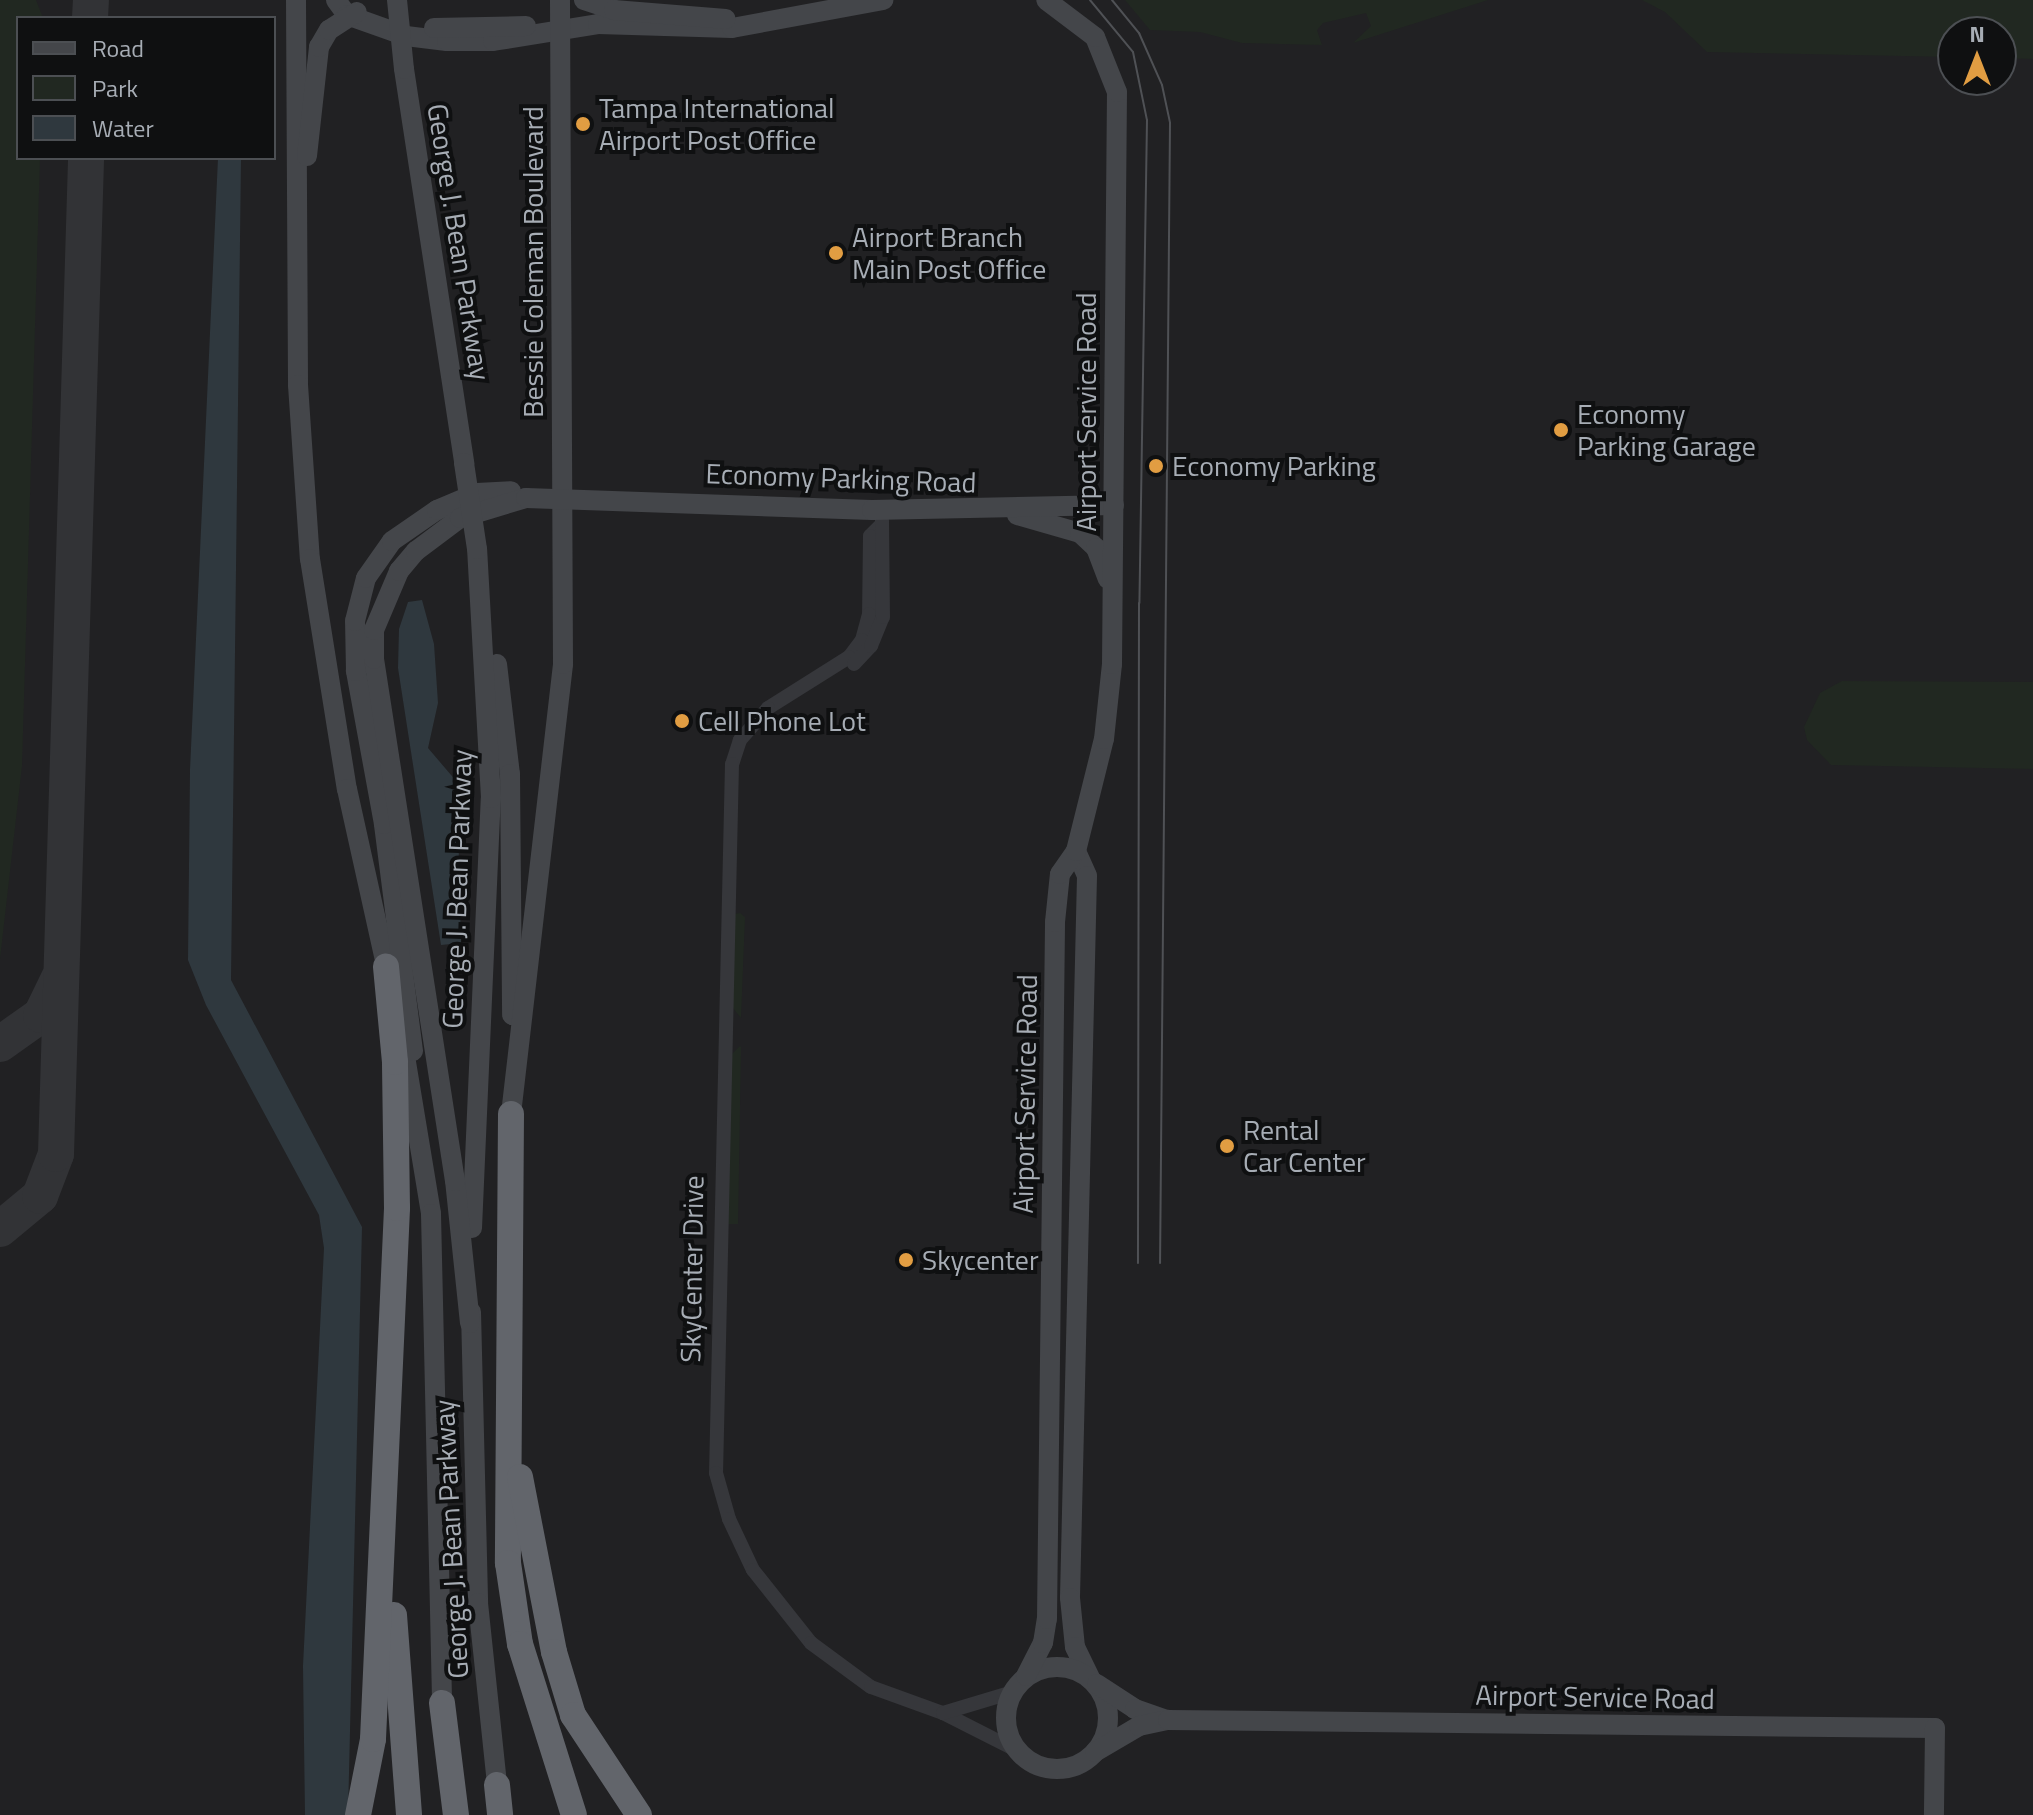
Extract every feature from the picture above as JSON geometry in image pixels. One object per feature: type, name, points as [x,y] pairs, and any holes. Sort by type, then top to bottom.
[{"type":"highway","points":[[360,1810],[373,1739],[387,1494],[397,1122],[386,966]]},
{"type":"highway","points":[[511,1114],[507,1335],[508,1563],[520,1644],[574,1815]]},
{"type":"highway","points":[[507,1335],[521,1483],[554,1652],[573,1715],[639,1815]]},
{"type":"highway","points":[[387,1494],[409,1815]]},
{"type":"highway","points":[[442,1703],[447,1805]]},
{"type":"highway","points":[[497,1785],[500,1815]]},
{"type":"street","name":"George J. Bean Parkway","points":[[296,0],[297,315],[302,457],[318,622],[424,1153],[434,1272],[442,1703]]},
{"type":"street","name":"George J. Bean Parkway","points":[[397,0],[404,69],[477,549],[491,798],[470,1323],[477,1587],[497,1785]]},
{"type":"street","name":"Bessie Coleman Boulevard","points":[[511,1114],[562,679],[566,496],[559,454],[560,0]]},
{"type":"street","points":[[584,0],[614,10],[699,14],[758,24]]},
{"type":"street","points":[[297,315],[312,74],[341,8],[372,11],[430,28],[562,28],[758,24],[883,0]]},
{"type":"street","name":"Airport Service Road","points":[[1020,1684],[1043,1643],[1047,1619],[1055,922],[1060,874],[1076,851],[1104,739],[1113,597],[1117,92],[1095,37],[1046,0]]},
{"type":"street","points":[[424,1153],[407,980],[356,671],[355,621],[366,578],[392,541],[437,510],[477,493],[523,490],[566,496]]},
{"type":"street","points":[[470,1323],[453,1166],[381,720],[374,630],[399,571],[438,532],[491,505],[566,496]]},
{"type":"street","name":"Economy Parking Road","points":[[566,496],[882,517],[1114,505]]},
{"type":"street","points":[[978,511],[1026,517],[1080,533],[1096,548],[1113,597]]},
{"type":"street","name":"SkyCenter Drive","points":[[882,517],[885,608],[871,646],[857,662],[753,723],[740,740],[732,764],[722,1092],[718,1484],[753,1570],[802,1635],[871,1687],[943,1713],[1016,1750]]},
{"type":"street","points":[[477,549],[503,696],[510,774],[511,1114]]},
{"type":"street","name":"Airport Service Road","points":[[1076,851],[1087,876],[1070,1598],[1075,1647],[1092,1680],[1135,1709],[1168,1720]]},
{"type":"street","points":[[943,1713],[1061,1667],[1092,1680],[1107,1706],[1108,1722],[1095,1752],[1064,1769],[1030,1762],[1016,1750],[1006,1717],[1020,1684]]},
{"type":"street","name":"Airport Service Road","points":[[1095,1752],[1139,1726],[1168,1720],[1935,1728],[1934,1815]]},
{"type":"shaded area","points":[[0,0],[2033,0],[2033,1815],[0,1815]]},
{"type":"green space","points":[[0,0],[36,0],[42,16],[16,16],[16,160],[40,160],[22,766],[0,959]]},
{"type":"green space","points":[[1125,0],[1488,0],[1353,43],[1371,26],[1366,13],[1323,23],[1317,30],[1322,45],[1242,43],[1200,32],[1150,30]]},
{"type":"green space","points":[[1642,0],[2033,0],[2033,59],[2017,58],[2017,16],[1937,16],[1937,57],[1707,52],[1665,12]]},
{"type":"green space","points":[[1842,681],[2033,682],[2033,769],[1831,765],[1807,740],[1804,727],[1820,693]]},
{"type":"green space","points":[[735,914],[745,917],[741,1018],[732,1007]]},
{"type":"green space","points":[[740,1046],[738,1224],[728,1224],[731,1055]]},
{"type":"water","points":[[218,160],[241,160],[231,980],[362,1227],[348,1815],[305,1815],[303,1666],[324,1248],[319,1215],[206,1005],[188,960],[190,770]]},
{"type":"water","points":[[422,600],[434,644],[438,703],[428,748],[457,782],[461,943],[441,945],[398,668],[399,629],[408,602]]},
{"type":"taxiway","points":[[90,16],[91,0]]},
{"type":"taxiway","points":[[0,1229],[40,1196],[56,1154],[86,160]]},
{"type":"taxiway","points":[[0,1044],[41,1015],[59,978]]},
{"type":"tram line","points":[[1090,0],[1133,52],[1147,120],[1139,603],[1138,1263]]},
{"type":"tram line","points":[[1112,0],[1139,33],[1162,85],[1170,123],[1160,1263]]},
{"type":"place","name":"Tampa International Airport Post Office","points":[[583,124]]},
{"type":"place","name":"Airport Branch Main Post Office","points":[[836,253]]},
{"type":"place","name":"Economy Parking Garage","points":[[1561,430]]},
{"type":"place","name":"Economy Parking","points":[[1156,466]]},
{"type":"place","name":"Cell Phone Lot","points":[[682,721]]},
{"type":"place","name":"Rental Car Center","points":[[1227,1146]]},
{"type":"place","name":"Skycenter","points":[[906,1260]]}]
